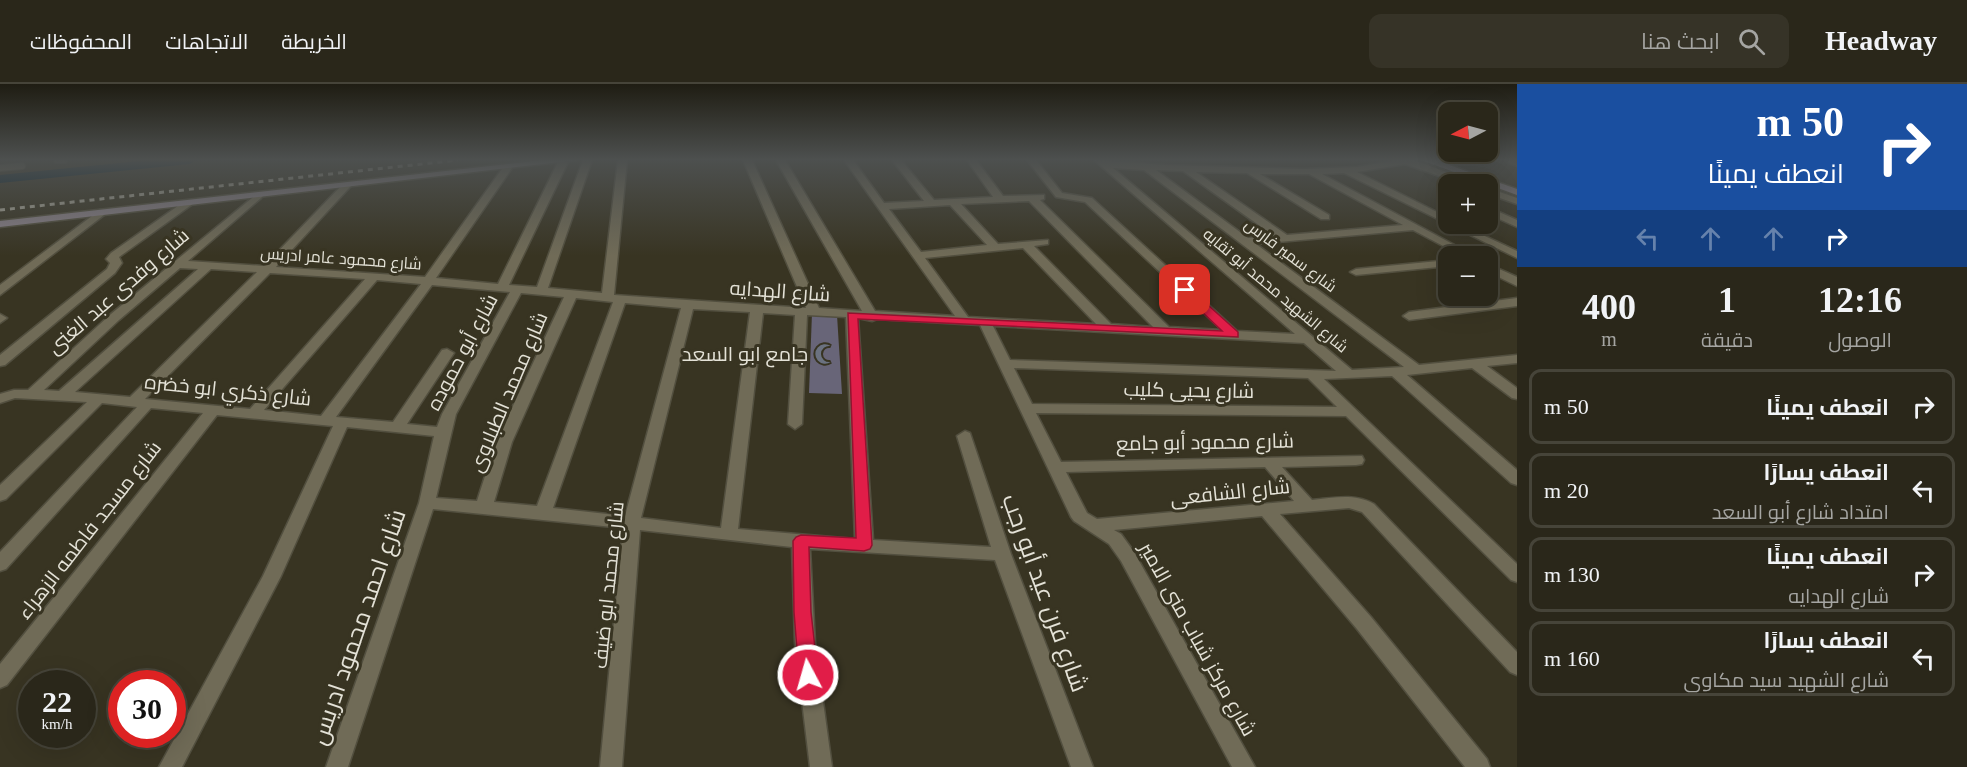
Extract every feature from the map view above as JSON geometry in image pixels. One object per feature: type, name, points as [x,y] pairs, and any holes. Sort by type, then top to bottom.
[{"type":"street","points":[[0,224],[289,192]]},
{"type":"street","points":[[0,564],[141,402],[340,192]]},
{"type":"street","points":[[170,767],[285,549],[304,508],[334,422],[490,192]]},
{"type":"street","points":[[501,289],[552,192]]},
{"type":"street","points":[[541,292],[577,192]]},
{"type":"street","points":[[543,512],[614,299],[621,192]]},
{"type":"street","points":[[760,192],[808,313],[795,424]]},
{"type":"street","points":[[799,192],[872,316]]},
{"type":"street","points":[[871,192],[966,321]]},
{"type":"street","points":[[922,192],[931,203]]},
{"type":"street","points":[[994,192],[1000,200]]},
{"type":"street","points":[[1058,192],[1062,196]]},
{"type":"street","name":"شارع الشهيد محمد أبو تقايه","points":[[1134,192],[1350,375]]},
{"type":"street","name":"شارع سمير فارس","points":[[1179,192],[1417,370]]},
{"type":"street","points":[[1218,192],[1284,238]]},
{"type":"street","points":[[1285,192],[1325,217]]},
{"type":"street","points":[[1354,192],[1450,246]]},
{"type":"street","points":[[1388,192],[1438,217]]},
{"type":"street","points":[[1498,194],[1517,201]]},
{"type":"street","name":"شارع وفدى عبد الغنى","points":[[32,394],[115,317],[258,195]]},
{"type":"street","points":[[881,206],[1062,196],[1088,200],[1234,335]]},
{"type":"street","points":[[1032,198],[1166,332]]},
{"type":"street","points":[[953,202],[995,247]]},
{"type":"street","points":[[0,362],[111,271],[116,263],[112,259],[115,255],[189,203]]},
{"type":"street","points":[[0,291],[100,213]]},
{"type":"street","points":[[1498,215],[1517,224]]},
{"type":"street","points":[[1245,242],[1414,227]]},
{"type":"street","points":[[1473,234],[1517,255]]},
{"type":"street","points":[[917,256],[1044,242]]},
{"type":"street","points":[[1026,244],[1108,329]]},
{"type":"street","name":"شارع محمود عامر ادريس","points":[[178,264],[374,276],[501,289]]},
{"type":"street","points":[[1356,272],[1438,264]]},
{"type":"street","points":[[63,395],[208,266]]},
{"type":"street","points":[[1498,269],[1517,268]]},
{"type":"street","points":[[1498,272],[1517,282]]},
{"type":"street","points":[[252,414],[374,276]]},
{"type":"street","name":"شارع الهدايه","points":[[501,289],[852,316],[1308,339]]},
{"type":"street","name":"شارع أبو حموده","points":[[427,503],[443,432],[457,398],[517,290]]},
{"type":"street","name":"شارع محمد الطبلاوى","points":[[484,506],[504,442],[571,295]]},
{"type":"street","points":[[1409,316],[1517,302]]},
{"type":"street","name":"شارع محمد ابو ضيف","points":[[611,767],[632,521],[688,305]]},
{"type":"street","points":[[729,535],[757,309]]},
{"type":"street","points":[[852,316],[864,545]]},
{"type":"street","name":"شارع مركز شباب منى الامير","points":[[985,322],[1080,517],[1115,539],[1128,557],[1244,767]]},
{"type":"street","points":[[397,428],[447,353]]},
{"type":"street","points":[[1005,364],[1350,375],[1517,359]]},
{"type":"street","points":[[1474,363],[1517,395]]},
{"type":"street","points":[[1395,372],[1517,478]]},
{"type":"street","points":[[1312,375],[1517,575]]},
{"type":"street","name":"شارع ذكري ابو خضره","points":[[4,397],[32,394],[63,395],[443,432]]},
{"type":"street","points":[[0,495],[99,398]]},
{"type":"street","name":"شارع يحيى كليب","points":[[1027,408],[1350,412]]},
{"type":"street","name":"شارع مسجد فاطمه الزهراء","points":[[0,679],[214,409]]},
{"type":"street","name":"شارع فرن عيد أبو رجب","points":[[965,436],[1002,554],[1082,767]]},
{"type":"street","name":"شارع محمود أبو جامع","points":[[1056,466],[1356,460]]},
{"type":"street","points":[[1269,462],[1308,506]]},
{"type":"street","name":"شارع الشافعى","points":[[1094,526],[1354,502],[1368,508],[1517,666]]},
{"type":"street","points":[[427,503],[484,506],[632,521],[729,535],[1002,554]]},
{"type":"street","name":"شارع احمد محمود ادريس","points":[[337,767],[427,503]]},
{"type":"street","points":[[1266,509],[1364,623],[1479,767]]},
{"type":"street","points":[[801,541],[805,643],[821,767]]},
{"type":"building","name":"جامع ابو السعد","points":[[812,313],[837,315],[842,394],[809,393]]},
{"type":"railway","points":[[0,210],[166,192]]},
{"type":"place","name":"جامع ابو السعد","points":[[825,354]]},
{"type":"route","points":[[808,675],[802,612],[801,541],[864,545],[852,316],[1234,335],[1185,290]]}]
